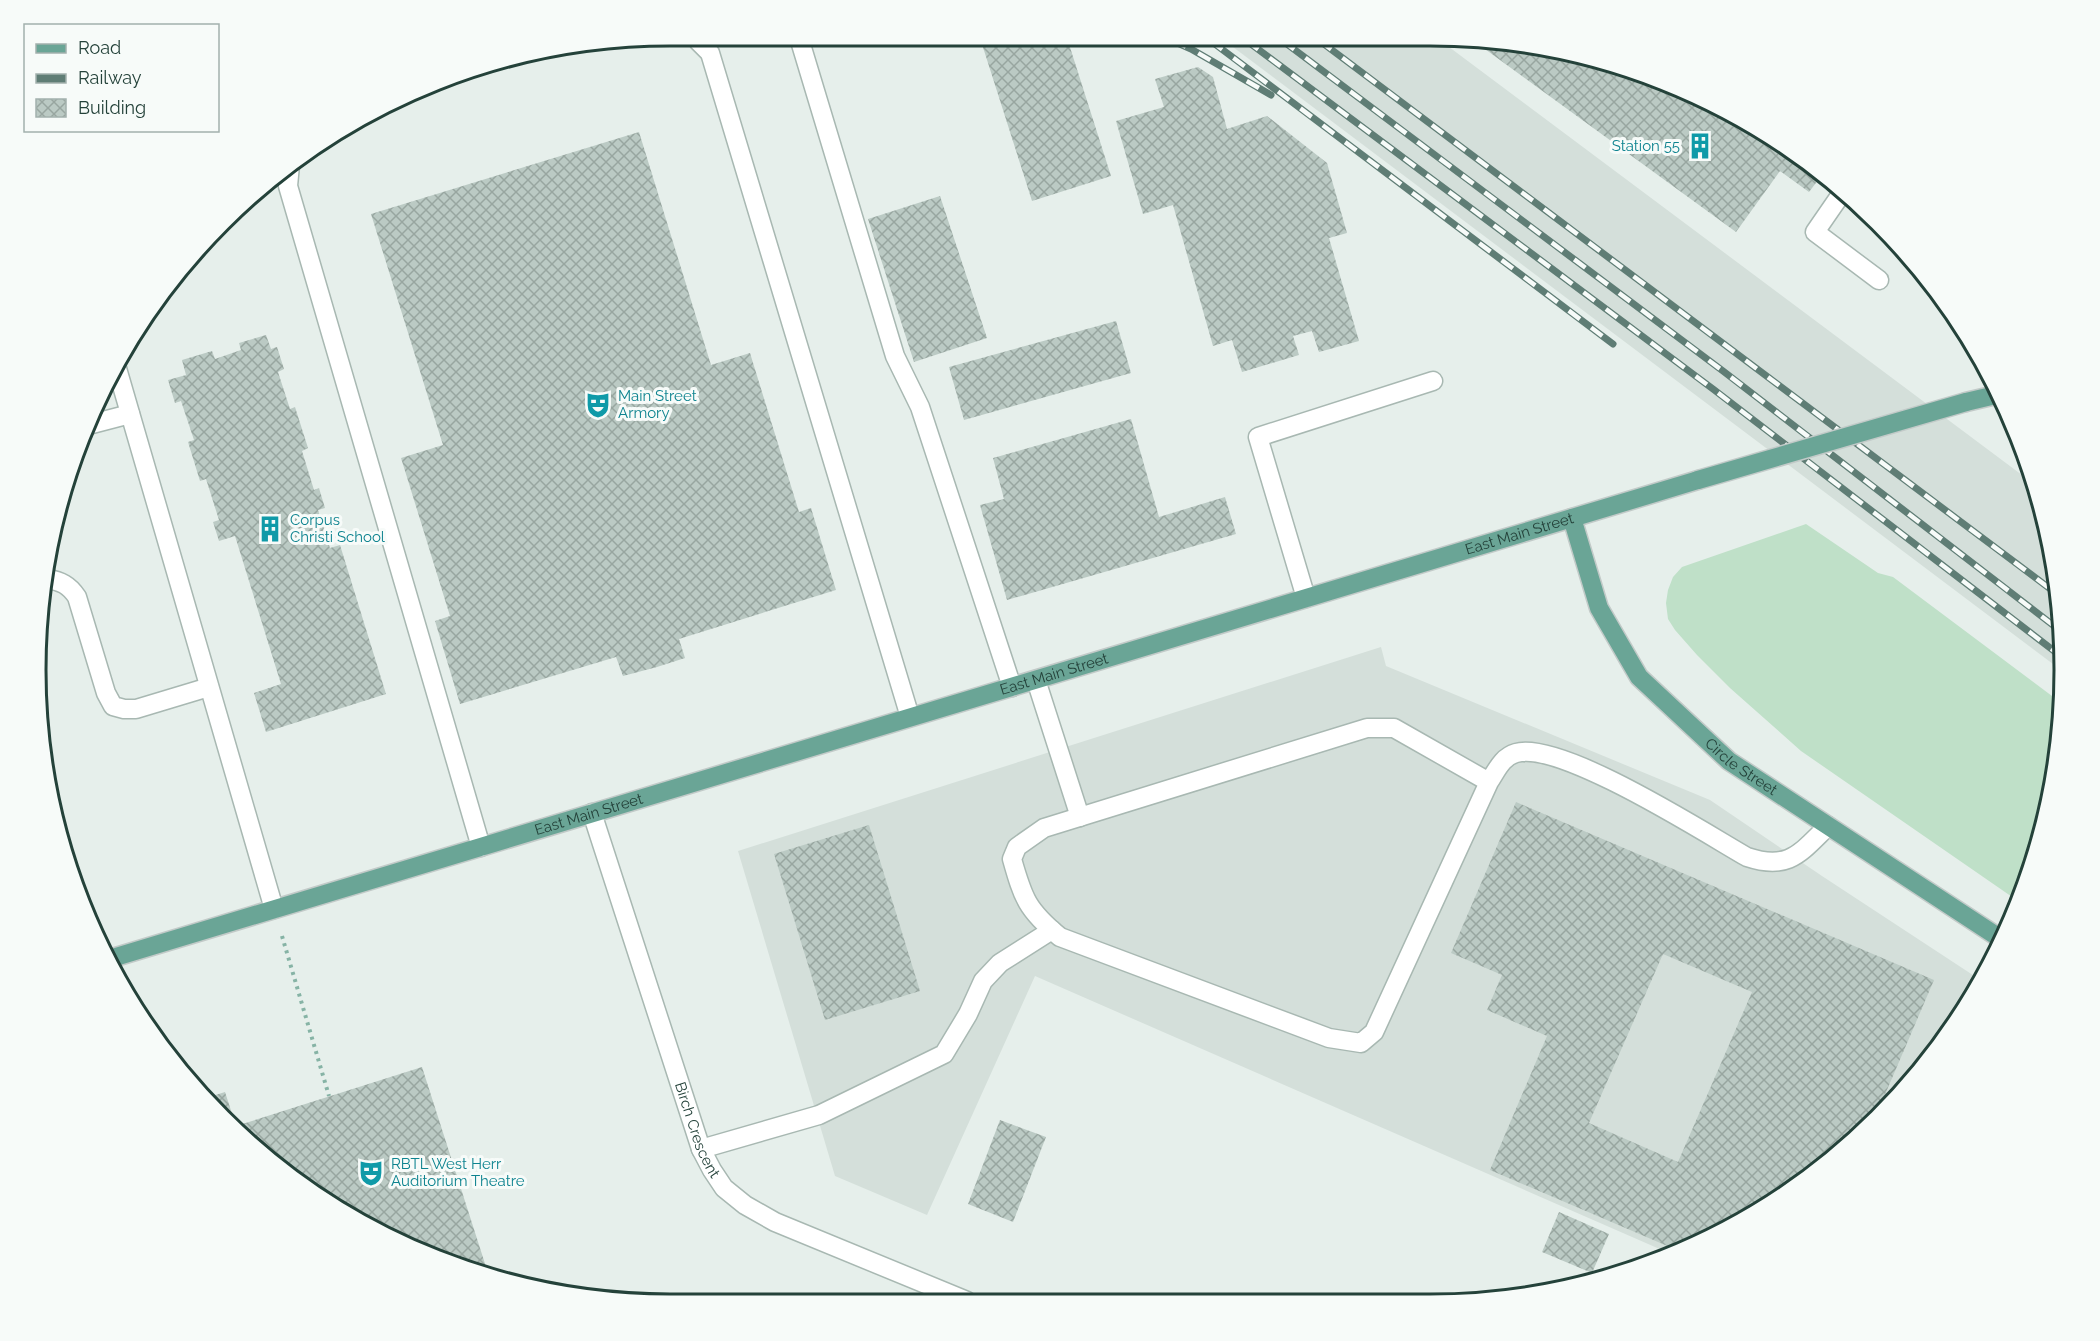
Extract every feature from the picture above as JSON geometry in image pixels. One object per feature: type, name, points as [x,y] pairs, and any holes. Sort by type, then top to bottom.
[{"type":"main road","name":"East Main Street","points":[[117,957],[1698,480],[1990,396]]},
{"type":"main road","name":"Circle Street","points":[[1572,518],[1599,608],[1639,677],[1729,761],[1994,935]]},
{"type":"street","points":[[702,46],[710,53],[910,717]]},
{"type":"street","points":[[801,46],[895,356],[920,407],[1012,687]]},
{"type":"street","points":[[289,177],[288,186],[481,847]]},
{"type":"street","points":[[1838,199],[1815,232],[1879,280]]},
{"type":"street","points":[[120,378],[274,909]]},
{"type":"street","points":[[1306,598],[1258,437],[1432,381]]},
{"type":"street","points":[[98,422],[130,414]]},
{"type":"street","points":[[53,581],[72,589],[77,597],[106,693],[113,706],[136,709],[209,687]]},
{"type":"street","points":[[1036,680],[1080,817]]},
{"type":"street","points":[[1489,782],[1394,728],[1367,728],[1044,828],[1017,847],[1012,859],[1022,895],[1039,921],[1060,937],[1329,1038],[1361,1043],[1374,1032],[1489,782],[1504,758],[1517,752],[1542,753],[1581,767],[1643,797],[1747,857],[1761,862],[1777,862],[1796,857],[1828,826]]},
{"type":"street","name":"Birch Crescent","points":[[592,813],[701,1149],[724,1188],[745,1205],[775,1222],[950,1294]]},
{"type":"street","points":[[701,1149],[819,1115],[944,1054],[968,1014],[983,981],[1000,963],[1052,930]]},
{"type":"path","points":[[274,909],[329,1096]]},
{"type":"shaded area","points":[[1232,46],[1449,47],[2021,475],[2042,549],[2048,589],[2054,665]]},
{"type":"shaded area","points":[[1381,647],[1386,666],[1710,800],[1973,975],[1925,1050],[1871,1112],[1841,1140],[1809,1166],[1742,1211],[1661,1250],[1035,976],[927,1215],[835,1176],[738,851]]},
{"type":"green space","points":[[1806,524],[1878,573],[1893,577],[2053,697],[2042,792],[2032,832],[2011,896],[1801,751],[1730,688],[1697,655],[1668,619],[1666,603],[1668,590],[1673,577],[1682,567]]},
{"type":"building","points":[[983,46],[1070,46],[1111,176],[1032,201]]},
{"type":"building","name":"Station 55","points":[[1486,50],[1551,58],[1630,80],[1668,94],[1742,130],[1817,182],[1809,192],[1780,171],[1736,232]]},
{"type":"building","points":[[1198,67],[1213,77],[1227,129],[1267,116],[1327,163],[1347,233],[1329,238],[1359,341],[1319,352],[1312,331],[1293,336],[1299,355],[1242,372],[1232,340],[1213,346],[1173,205],[1143,214],[1116,121],[1164,107],[1155,79]]},
{"type":"building","name":"Main Street Armory","points":[[639,132],[711,365],[750,353],[799,512],[811,508],[836,590],[679,639],[685,658],[657,667],[623,676],[616,657],[460,704],[435,621],[450,616],[401,458],[443,445],[371,214]]},
{"type":"building","points":[[940,196],[987,338],[914,362],[868,219]]},
{"type":"building","points":[[1116,321],[1131,373],[964,420],[949,367]]},
{"type":"building","name":"Corpus Christi School","points":[[266,335],[271,349],[277,347],[284,369],[278,372],[290,409],[295,407],[308,448],[302,451],[314,490],[319,488],[325,508],[318,510],[330,548],[340,545],[386,694],[266,732],[254,693],[281,684],[235,536],[219,541],[213,522],[219,520],[206,479],[200,481],[188,442],[194,440],[181,401],[175,403],[168,380],[186,375],[182,360],[212,351],[215,359],[241,350],[239,343]]},
{"type":"building","points":[[1131,419],[1159,517],[1225,497],[1236,534],[1007,600],[980,505],[1004,499],[993,458]]},
{"type":"building","points":[[1516,802],[1934,980],[1883,1099],[1871,1112],[1809,1166],[1776,1189],[1742,1211],[1669,1247],[1490,1170],[1547,1036],[1487,1010],[1502,975],[1451,953]],"holes":[[[1663,954],[1752,992],[1678,1162],[1589,1123]]]},
{"type":"building","points":[[869,825],[920,991],[825,1020],[774,854]]},
{"type":"building","name":"RBTL West Herr Auditorium Theatre","points":[[422,1067],[486,1266],[432,1247],[358,1211],[291,1166],[242,1124]]},
{"type":"building","name":"RBTL West Herr Auditorium Theatre","points":[[225,1092],[233,1115],[214,1096]]},
{"type":"building","points":[[1000,1120],[1046,1137],[1013,1222],[968,1204]]},
{"type":"building","points":[[1559,1212],[1609,1234],[1592,1273],[1542,1252]]},
{"type":"railway","points":[[1184,46],[1271,95]]},
{"type":"railway","points":[[1218,46],[1613,344]]},
{"type":"railway","points":[[1254,46],[1713,389],[2053,650]]},
{"type":"railway","points":[[1290,46],[1723,371],[2051,624]]},
{"type":"railway","points":[[1327,46],[2048,587]]},
{"type":"place","name":"Station 55","points":[[1700,146]]},
{"type":"place","name":"Main Street Armory","points":[[598,405]]},
{"type":"place","name":"Corpus Christi School","points":[[270,529]]},
{"type":"place","name":"RBTL West Herr Auditorium Theatre","points":[[371,1173]]}]
